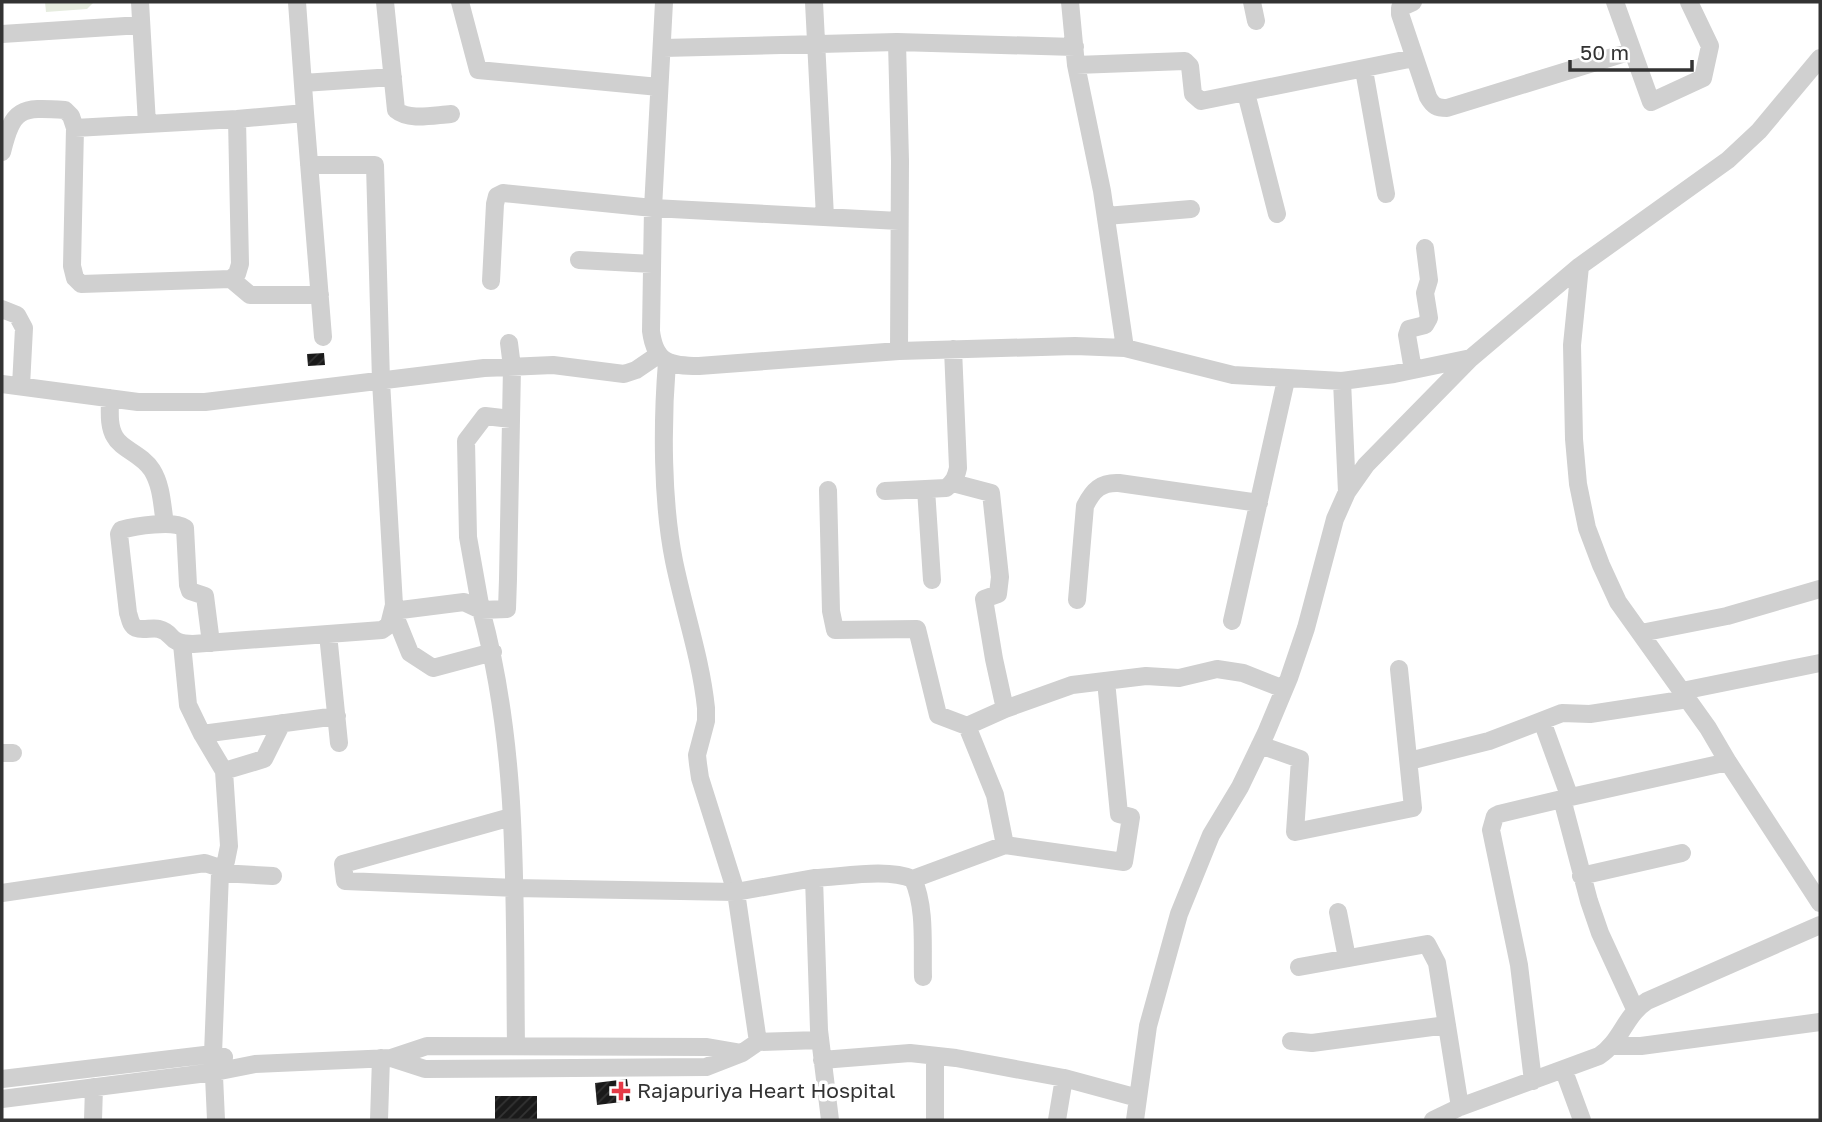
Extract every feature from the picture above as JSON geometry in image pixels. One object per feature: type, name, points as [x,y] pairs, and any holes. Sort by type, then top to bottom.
[{"type":"street","points":[[140,2],[147,124]]},
{"type":"street","points":[[297,2],[323,337]]},
{"type":"street","points":[[385,2],[396,110],[402,115],[451,114]]},
{"type":"street","points":[[460,2],[478,70],[659,87]]},
{"type":"street","points":[[664,2],[653,208],[651,331],[653,345],[663,359],[682,366],[699,366],[899,351],[1074,346],[1125,348],[1233,375],[1342,381],[1471,358]]},
{"type":"street","points":[[814,2],[825,217]]},
{"type":"street","points":[[1070,2],[1075,56],[1106,216],[1125,348]]},
{"type":"street","points":[[1252,2],[1256,21]]},
{"type":"street","points":[[1413,2],[1400,8],[1414,58],[1432,104],[1439,108],[1447,108],[1632,51]]},
{"type":"street","points":[[1615,2],[1651,102],[1703,78],[1710,46],[1689,2]]},
{"type":"street","points":[[2,34],[141,25]]},
{"type":"street","points":[[663,48],[897,43],[1185,61],[1189,66],[1193,94],[1201,101],[1414,58]]},
{"type":"street","points":[[897,43],[899,351]]},
{"type":"street","points":[[1135,1120],[1148,1026],[1179,914],[1212,835],[1240,787],[1284,689],[1306,628],[1335,519],[1347,492],[1366,466],[1471,358],[1580,266],[1728,160],[1759,131],[1820,58]]},
{"type":"street","points":[[1364,70],[1386,194]]},
{"type":"street","points":[[303,83],[393,77]]},
{"type":"street","points":[[1246,93],[1277,214]]},
{"type":"street","points":[[2,152],[14,117],[23,111],[65,110],[71,116],[75,128],[72,266],[75,278],[81,284],[231,279],[237,274],[240,264],[237,119]]},
{"type":"street","points":[[75,128],[305,113]]},
{"type":"street","points":[[211,643],[205,596],[190,591],[188,585],[185,528],[180,524],[165,524],[121,530],[119,534],[131,624],[136,628],[160,629],[182,644],[211,643],[382,631],[389,625],[393,611],[381,381],[375,165],[309,165]]},
{"type":"street","points":[[491,281],[495,204],[497,196],[503,193],[653,208],[899,221]]},
{"type":"street","points":[[1106,216],[1191,209]]},
{"type":"street","points":[[1413,370],[1407,335],[1409,329],[1425,325],[1430,318],[1425,293],[1429,280],[1425,248]]},
{"type":"street","points":[[579,260],[652,264]]},
{"type":"street","points":[[1580,266],[1572,345],[1571,389],[1578,484],[1587,528],[1618,602],[1685,695],[1820,903]]},
{"type":"street","points":[[231,279],[250,295],[320,295]]},
{"type":"street","points":[[2,309],[16,315],[24,328],[21,386]]},
{"type":"street","points":[[393,611],[464,602],[481,610],[507,609],[512,367],[509,343]]},
{"type":"street","points":[[886,491],[946,488],[953,483],[958,468],[953,349]]},
{"type":"street","points":[[2,384],[138,402],[205,402],[512,367],[554,365],[624,374],[663,359]]},
{"type":"street","points":[[663,359],[668,522],[673,558],[706,708],[706,721],[696,755],[700,778],[736,892],[758,1042]]},
{"type":"street","points":[[1232,621],[1286,380]]},
{"type":"street","points":[[1342,381],[1347,492]]},
{"type":"street","points":[[110,398],[110,422],[114,437],[120,444],[138,454],[151,468],[160,490],[165,524]]},
{"type":"street","points":[[511,419],[485,416],[466,441],[468,537],[481,610],[493,652],[505,734],[514,888],[516,1045]]},
{"type":"street","points":[[1077,600],[1085,506],[1090,494],[1097,487],[1107,482],[1119,483],[1259,503]]},
{"type":"street","points":[[953,483],[991,493],[1000,578],[998,594],[984,599],[993,659],[1005,709]]},
{"type":"street","points":[[926,489],[932,580]]},
{"type":"street","points":[[828,490],[831,611],[835,630],[917,629],[938,715],[967,726],[1072,685],[1146,676],[1179,678],[1217,669],[1243,673],[1284,689]]},
{"type":"street","points":[[1641,634],[1727,616],[1820,589]]},
{"type":"street","points":[[393,611],[411,653],[433,668],[493,652]]},
{"type":"street","points":[[328,634],[340,743]]},
{"type":"street","points":[[182,644],[188,705],[224,771],[229,846],[220,873],[213,1054],[216,1120]]},
{"type":"street","points":[[1409,761],[1489,741],[1562,713],[1590,714],[1820,663]]},
{"type":"street","points":[[1260,745],[1300,760],[1295,832],[1413,808],[1399,669]]},
{"type":"street","points":[[511,817],[343,864],[345,881],[514,888],[736,892],[814,878],[889,874],[913,879],[1006,845],[1125,862],[1131,817],[1119,814],[1105,681]]},
{"type":"street","points":[[202,734],[337,716]]},
{"type":"street","points":[[1542,721],[1566,799],[1581,876],[1600,933],[1635,1009]]},
{"type":"street","points":[[224,771],[264,759],[282,723]]},
{"type":"street","points":[[967,726],[995,795],[1006,845]]},
{"type":"street","points":[[1533,1081],[1519,965],[1491,830],[1494,817],[1728,762]]},
{"type":"street","points":[[1581,876],[1682,853]]},
{"type":"street","points":[[2,893],[44,889],[197,863],[217,867],[220,873]]},
{"type":"street","points":[[220,873],[273,876]]},
{"type":"street","points":[[814,878],[820,1040],[830,1120]]},
{"type":"street","points":[[913,879],[920,904],[923,978]]},
{"type":"street","points":[[1338,912],[1347,958]]},
{"type":"street","points":[[1433,1120],[1599,1056],[1614,1046],[1635,1009],[1658,995],[1820,925]]},
{"type":"street","points":[[1298,967],[1427,944],[1437,963],[1461,1107]]},
{"type":"street","points":[[1614,1046],[1641,1046],[1820,1022]]},
{"type":"street","points":[[1291,1041],[1312,1043],[1447,1025]]},
{"type":"street","points":[[386,1058],[425,1069],[706,1067],[742,1053],[758,1042],[820,1040]]},
{"type":"street","points":[[2,1099],[255,1065],[386,1058],[428,1046],[707,1047],[742,1053]]},
{"type":"street","points":[[822,1060],[910,1053],[936,1056],[1064,1077],[1138,1098]]},
{"type":"street","points":[[2,1079],[213,1054],[255,1065]]},
{"type":"street","points":[[935,1120],[936,1056]]},
{"type":"street","points":[[379,1120],[386,1058]]},
{"type":"street","points":[[1564,1070],[1582,1120]]},
{"type":"street","points":[[1057,1120],[1064,1077]]},
{"type":"street","points":[[93,1120],[94,1087]]},
{"type":"shaded area","points":[[45,2],[94,2],[87,9],[46,12]]},
{"type":"building","points":[[324,353],[325,365],[308,366],[307,354]]},
{"type":"building","points":[[627,1079],[630,1101],[597,1105],[595,1083]]},
{"type":"building","points":[[495,1096],[537,1096],[537,1120],[495,1120]]},
{"type":"place","name":"Rajapuriya Heart Hospital","points":[[621,1091]]}]
